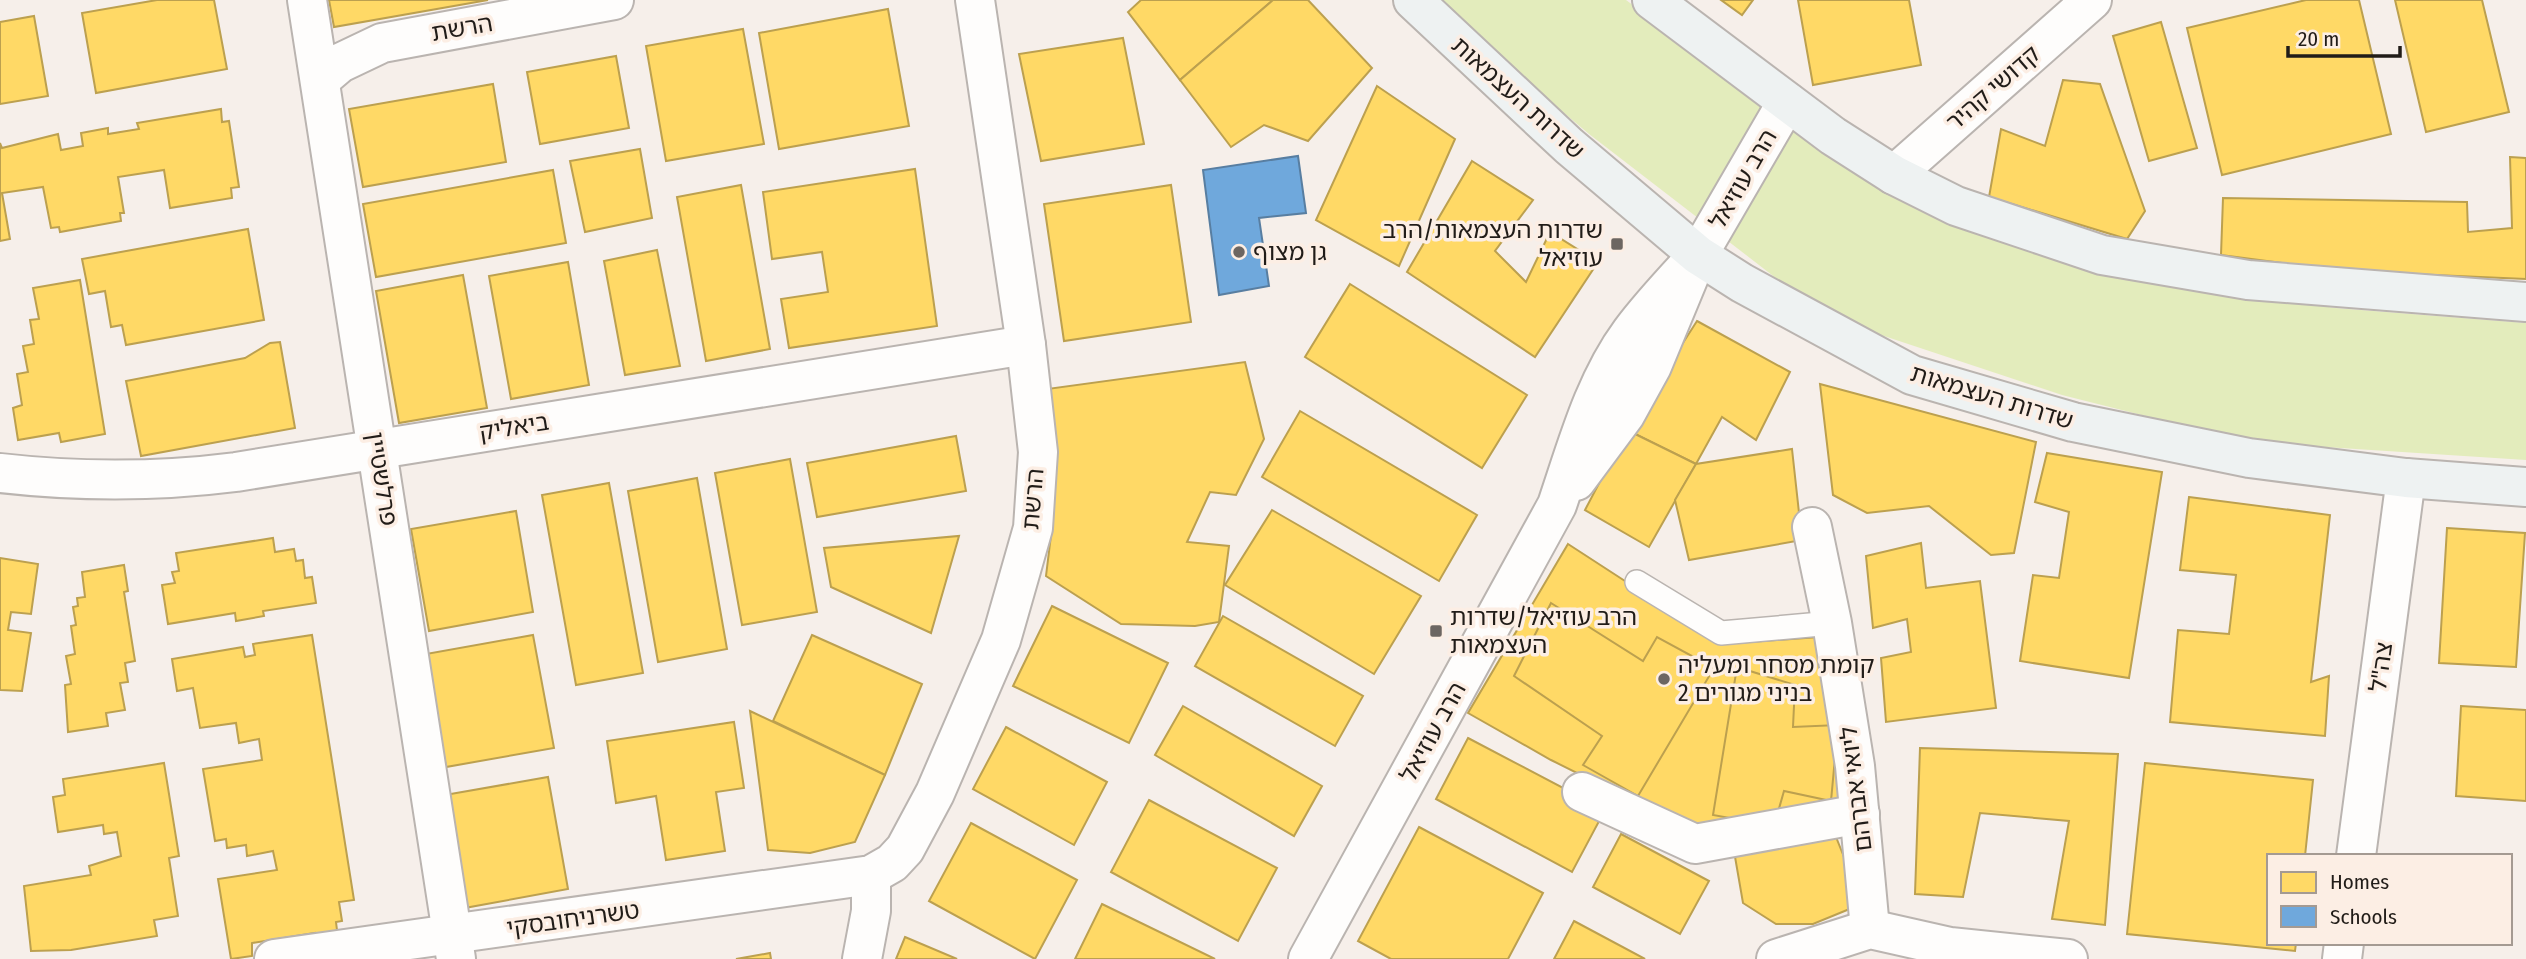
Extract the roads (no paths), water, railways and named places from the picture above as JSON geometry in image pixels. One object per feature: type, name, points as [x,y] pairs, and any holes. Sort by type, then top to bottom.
[{"type":"main road","name":"שדרות העצמאות","points":[[1413,0],[1569,146],[1698,255],[1742,284],[1912,375],[2073,422],[2249,458],[2406,478],[2526,487]]},
{"type":"main road","points":[[1652,0],[1787,102],[1894,175],[1956,206],[2102,255],[2248,280],[2526,302]]},
{"type":"street","name":"פרלשטיין","points":[[307,0],[454,948]]},
{"type":"street","name":"הרשת","points":[[320,80],[340,63],[382,43],[614,0]]},
{"type":"street","name":"הרשת","points":[[872,875],[892,863],[905,849],[935,793],[1001,640],[1030,541],[1038,452],[1026,345],[975,0]]},
{"type":"street","name":"קדושי קהיר","points":[[1894,175],[2092,0]]},
{"type":"street","name":"הרב עוזיאל","points":[[1308,959],[1557,505],[1583,429],[1607,373],[1630,333],[1698,255],[1787,102]]},
{"type":"street","name":"ביאליק","points":[[0,472],[62,480],[185,478],[1026,345]]},
{"type":"street","name":"צה\"ל","points":[[2356,854],[2406,478]]},
{"type":"street","name":"ליואי אברהם","points":[[1812,527],[1832,623],[1855,766],[1870,929]]},
{"type":"street","points":[[1582,792],[1695,844],[1860,814]]},
{"type":"street","name":"טשרניחובסקי","points":[[274,959],[454,948],[872,875]]},
{"type":"street","points":[[862,959],[871,911],[872,875]]},
{"type":"street","points":[[1776,959],[1870,929],[1951,953],[2068,959]]},
{"type":"lane","points":[[1637,582],[1721,634],[1832,623]]},
{"type":"place","name":"שדרות העצמאות/הרב עוזיאל","points":[[1617,244]]},
{"type":"place","name":"גן מצוף","points":[[1239,252]]},
{"type":"place","name":"הרב עוזיאל/שדרות העצמאות","points":[[1436,631]]},
{"type":"place","name":"קומת מסחר ומעליה 2 בניני מגורים","points":[[1664,679]]}]
